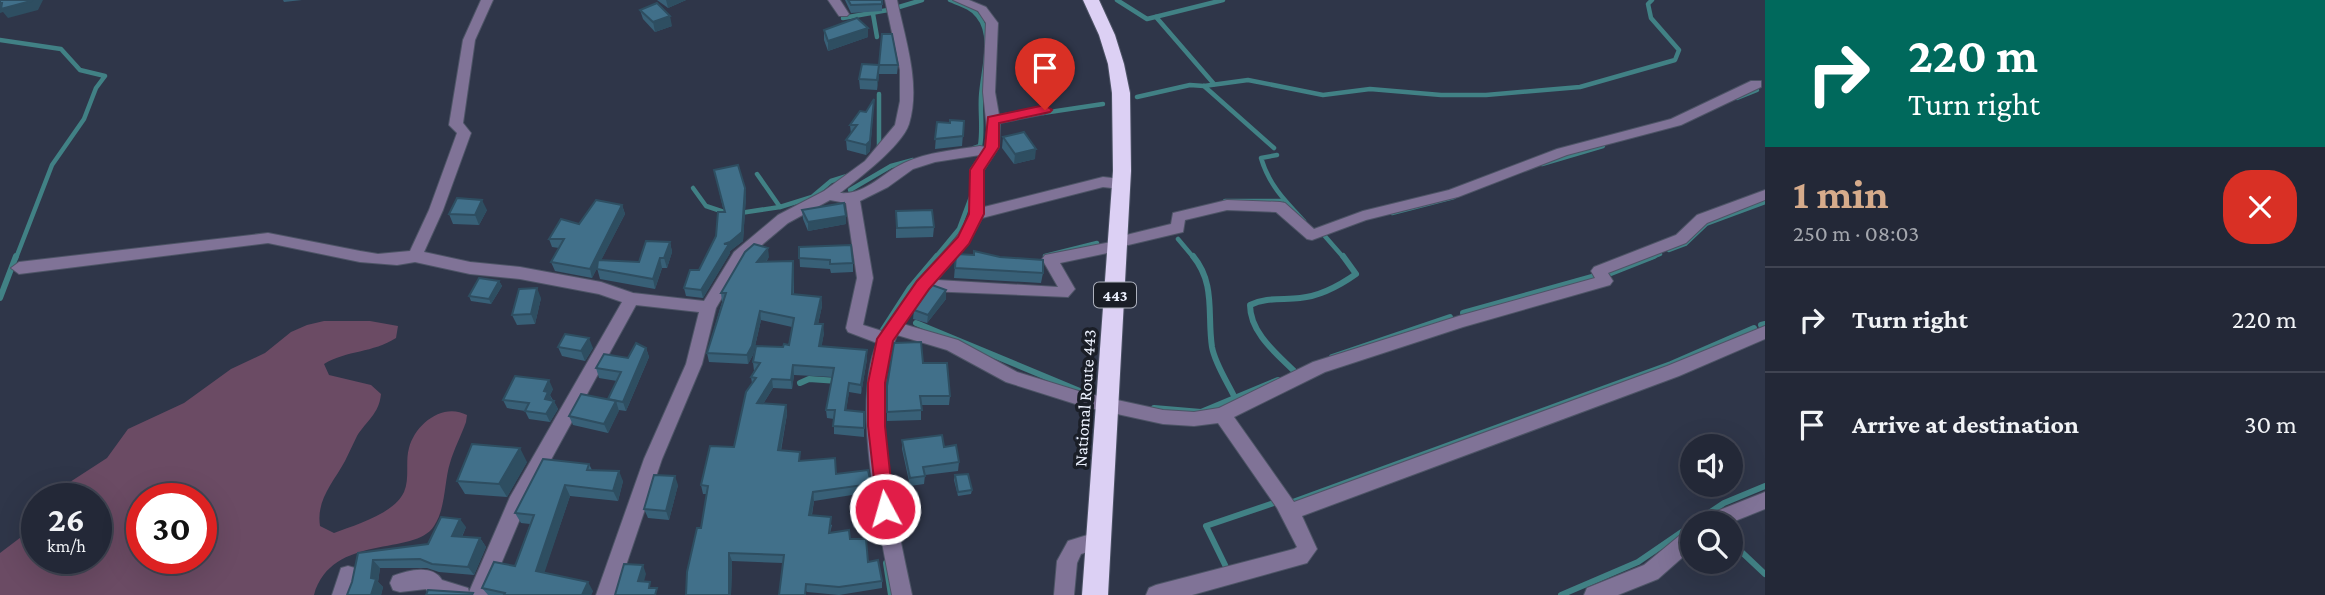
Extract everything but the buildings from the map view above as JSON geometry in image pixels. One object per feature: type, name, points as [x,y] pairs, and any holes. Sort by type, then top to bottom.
[{"type":"highway","name":"National Route 443","points":[[1091,0],[1107,35],[1121,93],[1121,184],[1095,595]]},
{"type":"street","points":[[415,256],[436,210],[464,133],[462,128],[456,125],[465,62],[469,40],[487,0]]},
{"type":"street","points":[[834,0],[843,14]]},
{"type":"street","points":[[606,595],[653,458],[694,364],[708,307],[739,256],[783,219],[829,194],[870,164],[902,126],[906,102],[906,70],[891,0]]},
{"type":"street","points":[[902,595],[885,509],[876,426],[877,383],[888,333],[923,285],[963,240],[977,214],[977,170],[992,147],[989,92],[992,23],[982,9],[959,0]]},
{"type":"street","points":[[923,285],[1062,293],[1067,289],[1051,260],[1169,232],[1178,228],[1178,217],[1227,205],[1280,207],[1312,235],[1363,216],[1453,194],[1562,152],[1676,122],[1756,84]]},
{"type":"street","points":[[992,120],[1045,110]]},
{"type":"street","points":[[829,194],[838,198],[852,198],[883,184],[908,166],[934,158],[980,150],[986,153]]},
{"type":"street","points":[[977,214],[1103,182],[1121,184]]},
{"type":"street","points":[[852,198],[865,278],[854,328],[952,345],[1012,377],[1108,406],[1163,417],[1194,419],[1222,415],[1319,367],[1462,321],[1605,281],[1599,271],[1681,239],[1702,219],[1765,195]]},
{"type":"street","points":[[19,268],[268,239],[293,240],[330,251],[377,259],[415,256],[471,268],[520,273],[600,288],[632,299],[708,307]]},
{"type":"street","points":[[478,595],[517,503],[632,299]]},
{"type":"street","points":[[1289,512],[1673,371],[1765,332]]},
{"type":"street","points":[[1156,595],[1300,557],[1307,549],[1306,539],[1289,512],[1222,415]]},
{"type":"street","points":[[1738,511],[1765,500]]},
{"type":"street","points":[[1064,595],[1067,561],[1075,547],[1097,541]]},
{"type":"street","points":[[1594,595],[1651,572],[1680,547]]},
{"type":"street","points":[[342,595],[348,575]]},
{"type":"street","points":[[400,583],[431,579],[433,591],[461,595]]},
{"type":"shaded area","points":[[324,321],[370,321],[398,326],[396,338],[387,343],[324,364],[329,375],[371,385],[381,394],[375,412],[357,436],[323,500],[320,526],[334,533],[383,513],[399,500],[407,481],[409,448],[417,431],[424,424],[440,413],[449,411],[467,415],[450,463],[441,511],[434,526],[424,535],[410,541],[374,548],[338,562],[324,575],[314,595],[0,595],[0,553],[21,537],[21,574],[112,574],[112,483],[69,483],[107,458],[128,429],[184,403],[231,369],[265,353],[291,332]]},
{"type":"waterway","points":[[899,7],[922,0]]},
{"type":"waterway","points":[[950,0],[975,13],[986,34],[981,140],[980,146],[974,148]]},
{"type":"waterway","points":[[1117,0],[1147,19],[1223,0]]},
{"type":"waterway","points":[[1204,86],[1248,80],[1323,95],[1370,89],[1441,95],[1486,95],[1580,87],[1675,60],[1679,50],[1651,18],[1648,4],[1652,0]]},
{"type":"waterway","points":[[843,18],[888,10]]},
{"type":"waterway","points":[[873,14],[877,37]]},
{"type":"waterway","points":[[1156,17],[1214,84]]},
{"type":"waterway","points":[[0,40],[61,49],[80,70],[105,76],[96,88],[84,119],[52,165],[16,258]]},
{"type":"waterway","points":[[1137,97],[1190,85],[1204,86]]},
{"type":"waterway","points":[[1204,86],[1274,148]]},
{"type":"waterway","points":[[1737,98],[1757,90]]},
{"type":"waterway","points":[[879,94],[879,150]]},
{"type":"waterway","points":[[1043,113],[1103,104]]},
{"type":"waterway","points":[[1542,164],[1603,146]]},
{"type":"waterway","points":[[1277,155],[1261,158],[1264,168],[1278,192],[1304,221]]},
{"type":"waterway","points":[[850,190],[891,166],[913,160]]},
{"type":"waterway","points":[[757,174],[780,207]]},
{"type":"waterway","points":[[780,207],[812,197],[831,181],[847,176]]},
{"type":"waterway","points":[[693,188],[706,206],[727,213]]},
{"type":"waterway","points":[[935,258],[959,229],[971,197]]},
{"type":"waterway","points":[[1392,213],[1454,197]]},
{"type":"waterway","points":[[1225,201],[1281,201]]},
{"type":"waterway","points":[[1669,250],[1685,244],[1706,224],[1765,202]]},
{"type":"waterway","points":[[740,213],[780,207]]},
{"type":"waterway","points":[[1323,234],[1344,258]]},
{"type":"waterway","points":[[1178,239],[1194,258]]},
{"type":"waterway","points":[[1045,256],[1097,243]]},
{"type":"waterway","points":[[1650,258],[1660,254]]},
{"type":"waterway","points":[[0,298],[16,256]]},
{"type":"waterway","points":[[881,333],[910,288],[937,256]]},
{"type":"waterway","points":[[1193,256],[1208,288],[1212,347],[1235,398]]},
{"type":"waterway","points":[[1295,372],[1259,334],[1254,325],[1250,305],[1268,300],[1308,297],[1336,286],[1356,274],[1343,256]]},
{"type":"waterway","points":[[1611,273],[1654,256]]},
{"type":"waterway","points":[[1463,313],[1592,277]]},
{"type":"waterway","points":[[1332,357],[1450,317]]},
{"type":"waterway","points":[[916,323],[1087,394]]},
{"type":"waterway","points":[[1761,325],[1765,324]]},
{"type":"waterway","points":[[1290,503],[1671,364],[1754,328]]},
{"type":"waterway","points":[[800,383],[809,379],[838,381]]},
{"type":"waterway","points":[[1235,398],[1278,380]]},
{"type":"waterway","points":[[1154,408],[1201,412],[1235,398]]},
{"type":"waterway","points":[[1712,511],[1724,503],[1765,486]]},
{"type":"waterway","points":[[1228,571],[1206,526],[1274,503]]},
{"type":"waterway","points":[[1561,595],[1638,562],[1680,533]]},
{"type":"waterway","points":[[1743,553],[1765,574]]},
{"type":"waterway","points":[[886,563],[891,595]]},
{"type":"route","points":[[885,509],[876,426],[877,383],[885,339],[923,285],[963,240],[977,214],[977,170],[992,147],[992,120],[1045,110]]}]
